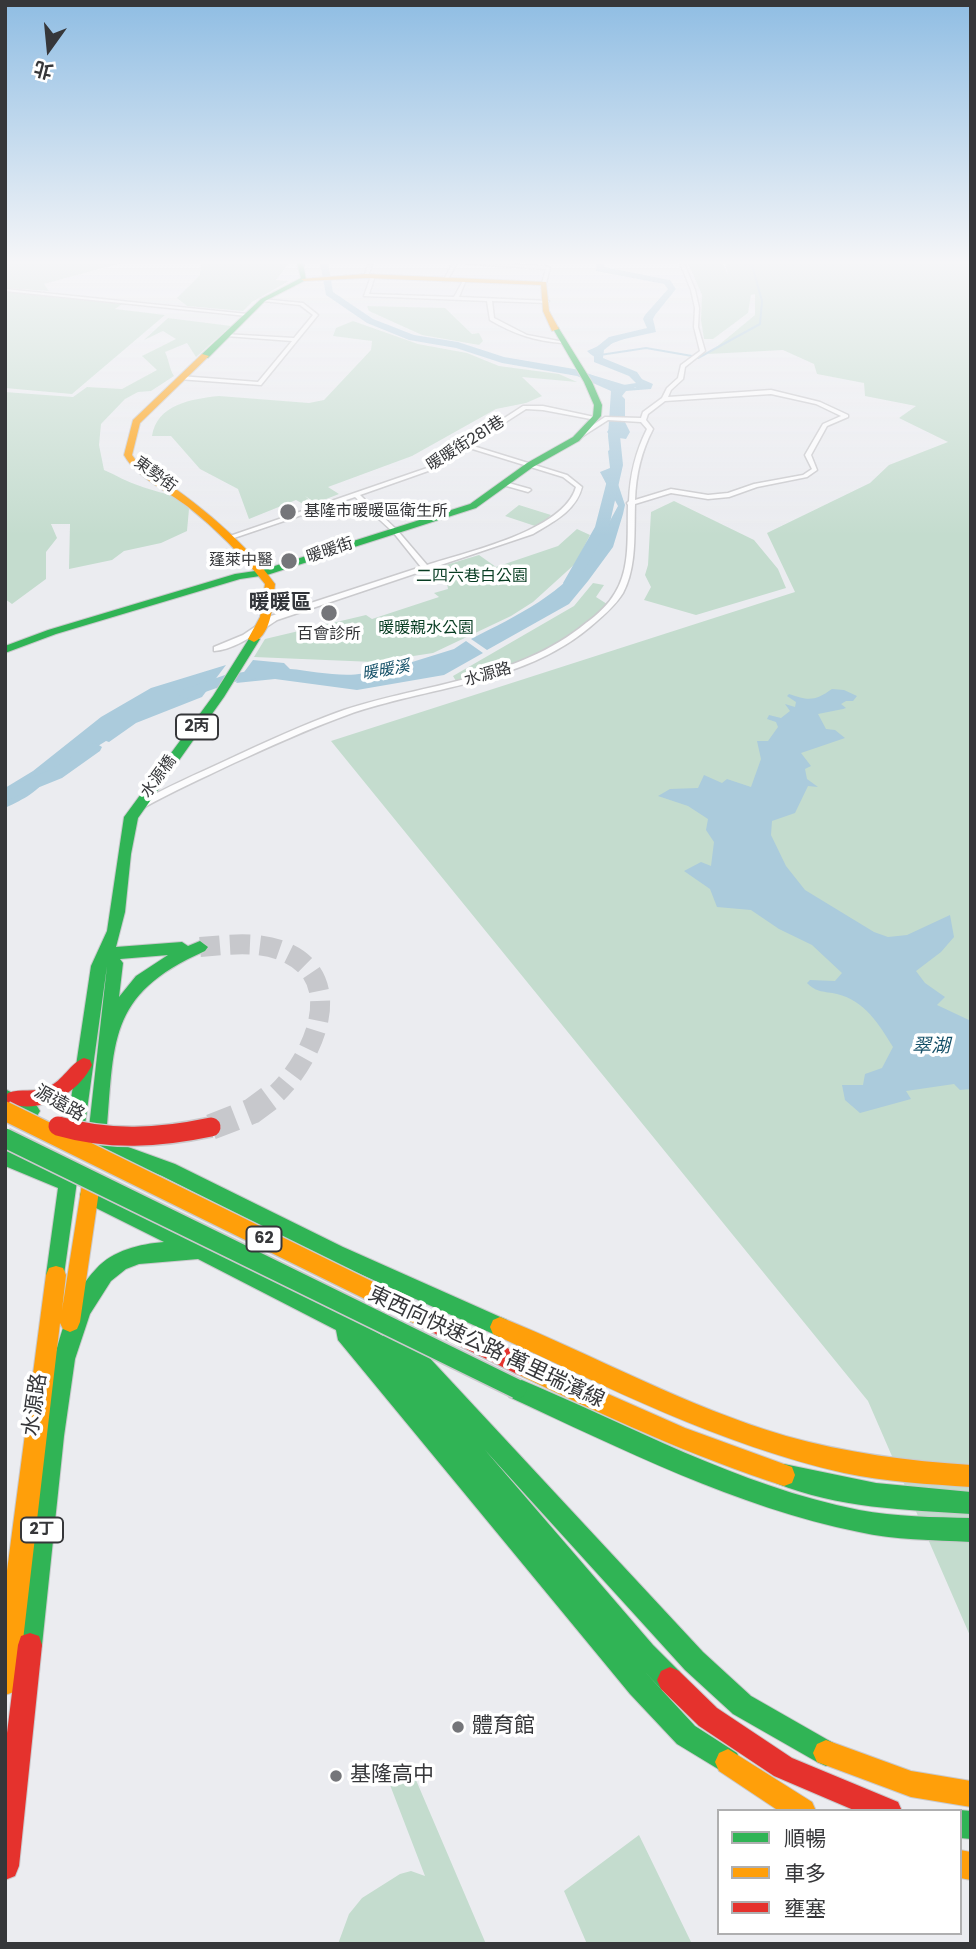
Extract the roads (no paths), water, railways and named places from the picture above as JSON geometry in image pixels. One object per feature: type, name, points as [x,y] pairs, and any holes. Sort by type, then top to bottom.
[{"type":"main road","name":"東勢街","points":[[206,354],[136,422],[128,455],[133,464],[190,499],[263,573]]},
{"type":"main road","points":[[570,354],[584,376],[601,418]]},
{"type":"main road","name":"暖暖街","points":[[5,650],[52,632],[239,576],[263,573],[473,506],[530,465],[576,439],[601,418]]},
{"type":"main road","name":"2丙","points":[[261,624],[271,584],[263,573]]},
{"type":"main road","name":"水源橋","points":[[137,807],[218,697],[261,624]]},
{"type":"main road","name":"水源路","points":[[5,1682],[34,1440],[99,965],[107,954],[123,884],[126,833],[137,807]]},
{"type":"main road","points":[[107,954],[200,947],[166,960],[145,974],[128,994],[107,1038]]},
{"type":"main road","name":"水源路","points":[[5,1866],[51,1449],[96,1144],[115,963],[107,954]]},
{"type":"main road","points":[[5,1095],[26,1100],[48,1097],[68,1086],[77,1077],[86,1059]]},
{"type":"main road","name":"源遠路","points":[[5,1095],[75,1136],[96,1144]]},
{"type":"main road","points":[[5,1105],[68,1130],[107,1137],[168,1136],[211,1126]]},
{"type":"main road","name":"東西向快速公路 萬里瑞濱線","points":[[5,1111],[522,1366],[648,1425],[748,1464],[831,1489],[898,1499],[971,1503]]},
{"type":"main road","points":[[5,1136],[68,1184]]},
{"type":"main road","name":"東西向快速公路 萬里瑞濱線","points":[[5,1136],[517,1389],[704,1472],[792,1505],[861,1522],[971,1530]]},
{"type":"main road","points":[[96,1144],[129,1151],[168,1167],[301,1236],[757,1440],[848,1466],[937,1477],[971,1476]]},
{"type":"main road","points":[[96,1144],[304,1251],[418,1358],[694,1661],[740,1704],[792,1734],[898,1781],[946,1793],[971,1794]]},
{"type":"main road","points":[[5,1157],[68,1184],[327,1313],[386,1350],[644,1654],[708,1717],[783,1767],[884,1809]]},
{"type":"main road","points":[[64,1361],[90,1293],[103,1274],[120,1259],[139,1251],[159,1248],[189,1251],[220,1260]]},
{"type":"main road","points":[[327,1313],[384,1377],[639,1685],[686,1735],[800,1809]]},
{"type":"street","points":[[180,378],[259,384],[284,354]]},
{"type":"street","points":[[601,418],[643,419],[645,413],[664,399],[669,389],[680,379],[683,366],[699,354]]},
{"type":"street","points":[[669,389],[670,395],[680,399]]},
{"type":"street","points":[[631,503],[671,491],[708,497],[729,495],[756,485],[805,476],[815,469],[808,455],[825,425],[846,416],[818,403],[771,392],[664,399]]},
{"type":"street","name":"暖暖街281巷","points":[[229,538],[429,469],[525,407],[601,418]]},
{"type":"street","name":"水源路","points":[[137,807],[272,742],[362,708],[484,677],[563,647],[605,611],[621,589],[629,556],[631,503],[637,456],[650,429],[643,419]]},
{"type":"street","points":[[217,649],[246,637],[261,624],[531,533],[575,500],[579,491],[576,483],[530,465],[468,446]]},
{"type":"street","points":[[505,484],[528,490]]},
{"type":"street","points":[[356,495],[395,531],[426,568]]},
{"type":"water","points":[[589,374],[635,388],[640,383],[630,374],[653,384],[651,389],[626,391],[622,396],[625,399],[625,417],[616,417],[617,399],[611,394],[613,392],[609,385],[593,379]]},
{"type":"water","points":[[616,419],[624,420],[630,432],[626,439],[619,438],[620,448],[613,452],[612,459],[621,467],[609,478],[617,481],[625,505],[613,547],[569,604],[487,650],[471,639],[539,602],[569,579],[594,549],[618,506],[600,472],[610,468],[608,451],[617,444],[607,432]]},
{"type":"water","points":[[466,641],[483,653],[444,675],[357,690],[275,679],[236,683],[253,660],[284,663],[290,669],[357,674],[377,669],[376,665],[409,663],[454,649]]},
{"type":"water","points":[[226,665],[202,697],[136,723],[45,779],[22,800],[5,808],[5,788],[33,771],[101,717],[151,688]]},
{"type":"water","name":"翠湖","points":[[832,689],[844,690],[857,696],[853,701],[841,704],[846,708],[818,714],[826,729],[835,730],[845,738],[801,753],[811,766],[805,769],[807,779],[818,787],[808,786],[795,813],[772,821],[771,835],[786,866],[805,890],[874,932],[888,937],[907,935],[950,915],[954,937],[941,952],[916,971],[925,983],[945,997],[937,1005],[971,1021],[971,1089],[960,1090],[954,1084],[906,1091],[911,1099],[860,1113],[845,1100],[842,1085],[863,1085],[865,1074],[882,1068],[893,1047],[888,1038],[877,1022],[856,1002],[847,997],[817,990],[807,983],[810,980],[835,981],[842,973],[812,945],[779,929],[751,910],[717,907],[710,889],[684,871],[701,862],[711,866],[714,842],[706,830],[708,819],[688,806],[658,796],[670,789],[698,788],[704,775],[722,783],[727,779],[751,787],[761,759],[757,741],[768,741],[778,727],[776,722],[767,719],[769,715],[781,718],[790,711],[785,704],[795,707],[796,702],[787,696],[789,694],[812,699]]},
{"type":"waterway","points":[[484,354],[502,360],[580,373],[616,389]]},
{"type":"waterway","points":[[599,354],[598,360],[633,374],[641,382],[641,385],[616,389]]},
{"type":"waterway","points":[[600,355],[607,354]]},
{"type":"waterway","points":[[680,354],[692,356]]},
{"type":"waterway","points":[[698,358],[705,354]]},
{"type":"waterway","name":"暖暖溪","points":[[570,583],[602,527],[617,465],[614,436],[616,389]]},
{"type":"waterway","name":"暖暖溪","points":[[185,694],[231,678],[268,673]]},
{"type":"waterway","name":"暖暖溪","points":[[5,795],[56,774],[94,747]]},
{"type":"tunnel","points":[[200,947],[240,944],[270,947],[302,962],[314,978],[320,996],[319,1017],[313,1038],[303,1059],[278,1092]]},
{"type":"tunnel","points":[[211,1127],[252,1111],[278,1092]]},
{"type":"place","name":"基隆市暖暖區衛生所","points":[[288,512]]},
{"type":"place","name":"蓬萊中醫","points":[[289,561]]},
{"type":"place","name":"百會診所","points":[[329,613]]},
{"type":"place","name":"體育館","points":[[458,1727]]},
{"type":"place","name":"基隆高中","points":[[336,1776]]},
{"type":"district","name":"暖暖區","points":[[280,604]]},
{"type":"park label","name":"二四六巷白公園","points":[[472,577]]},
{"type":"park label","name":"暖暖親水公園","points":[[426,629]]}]
